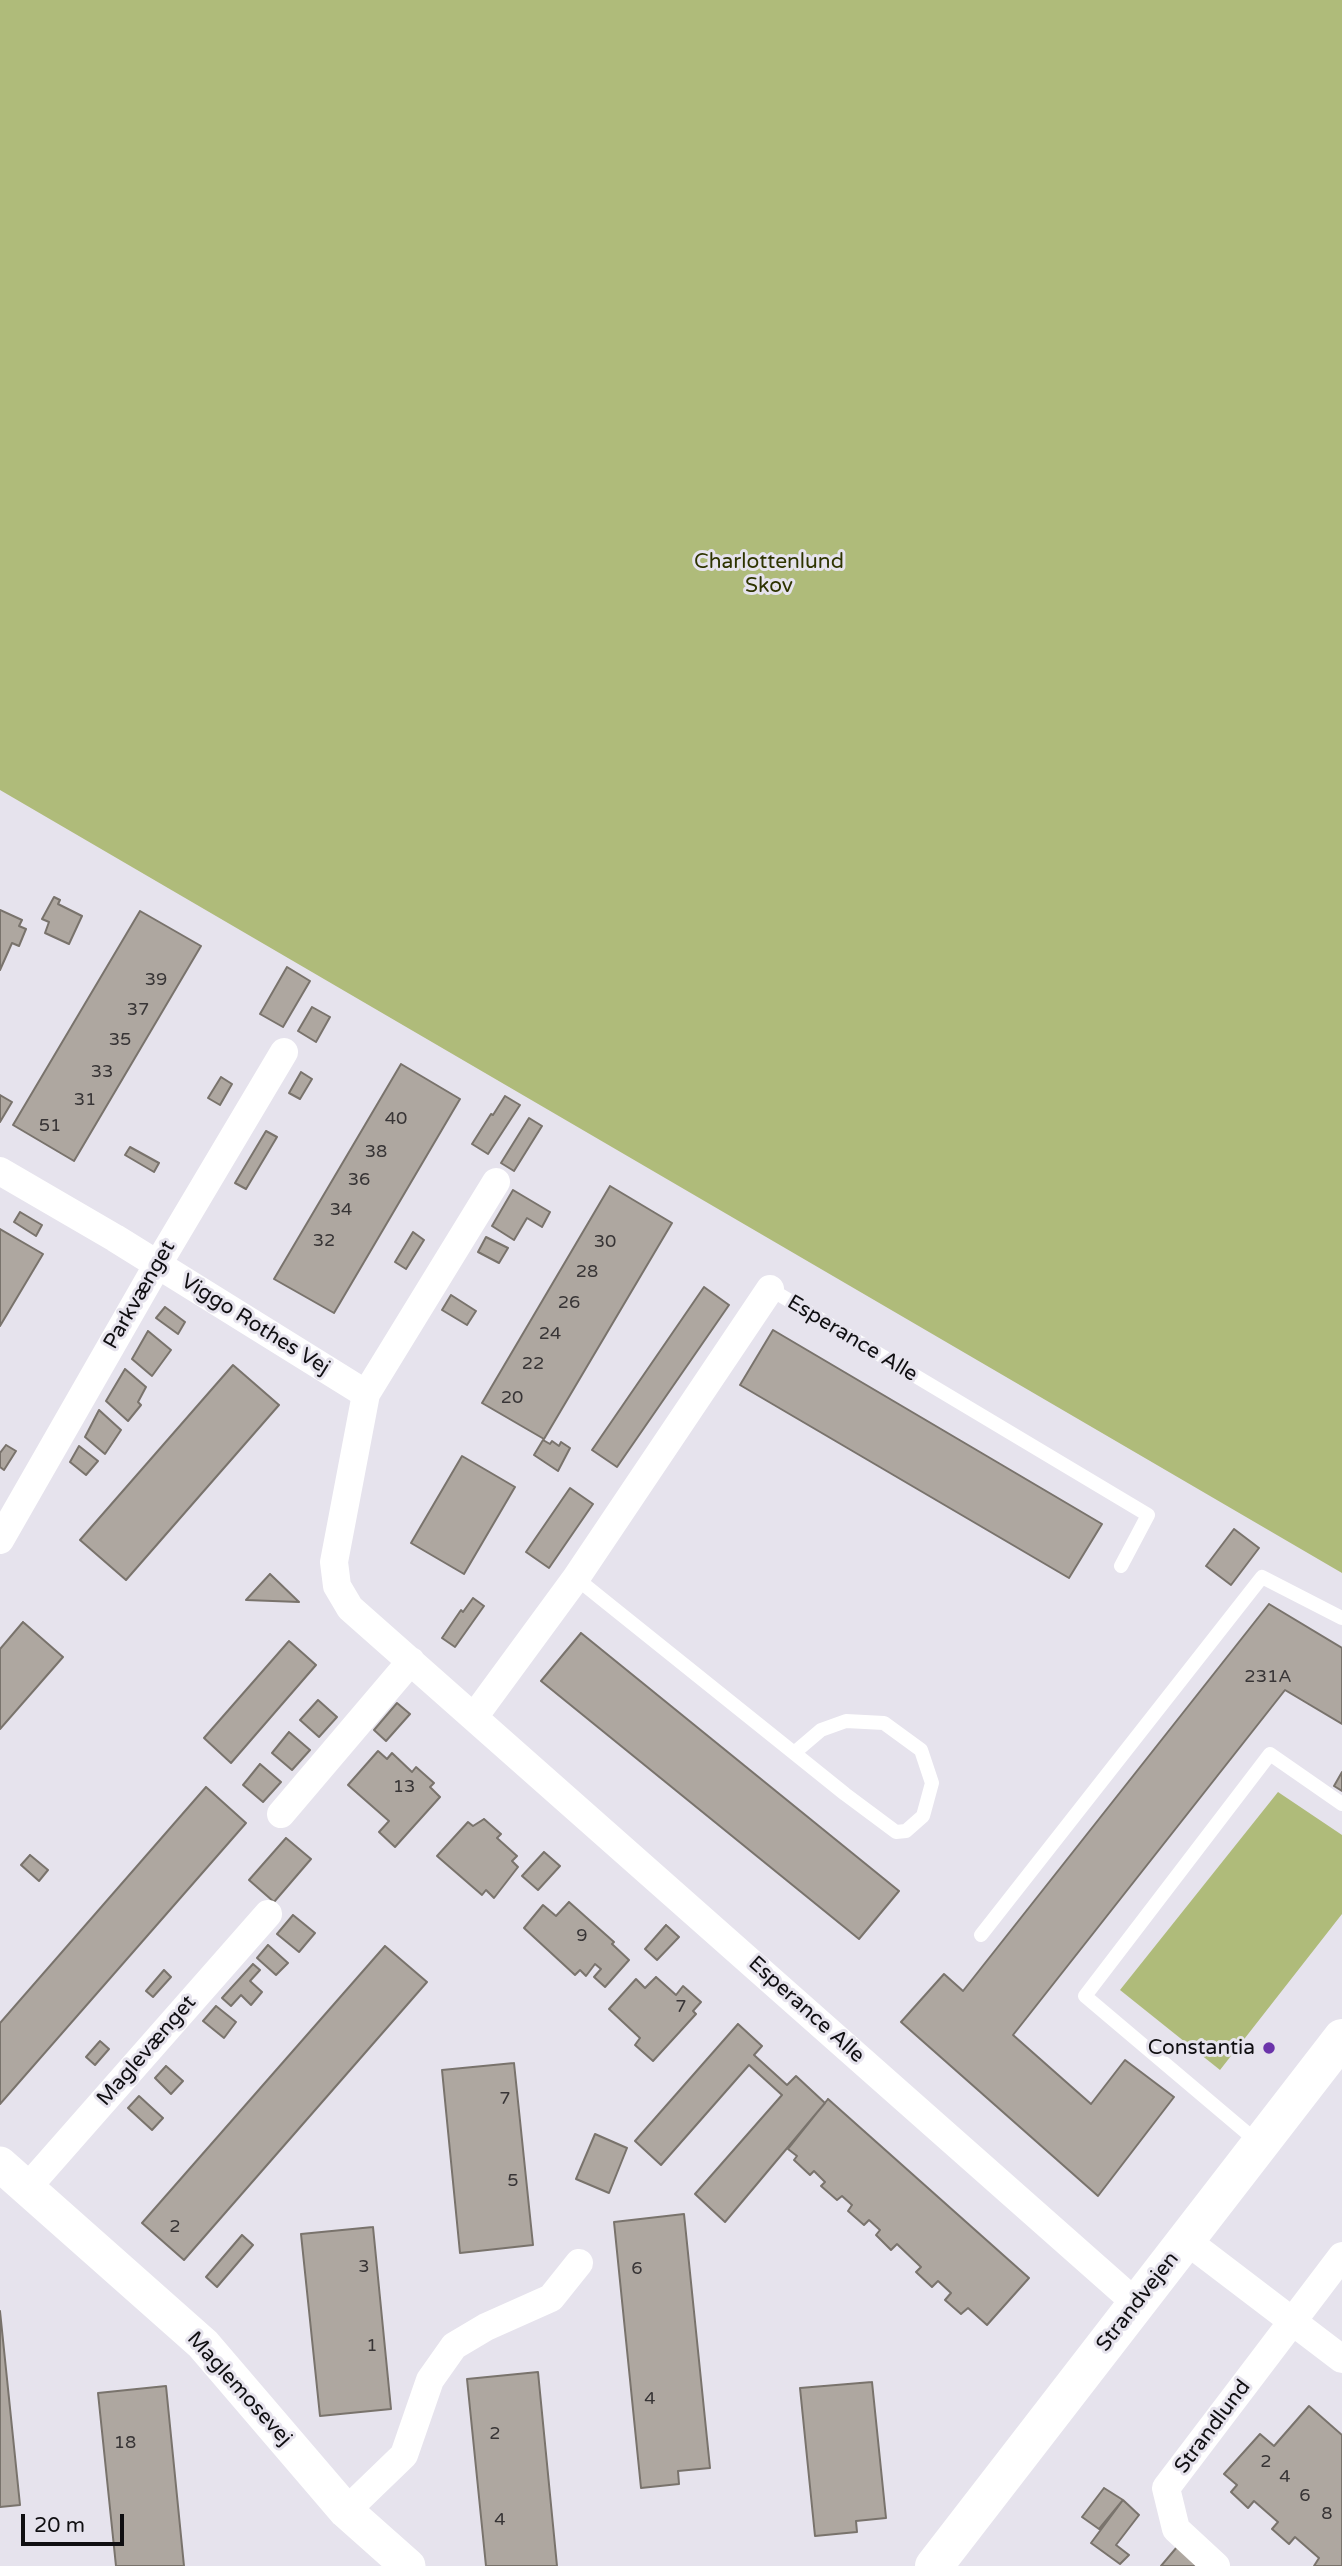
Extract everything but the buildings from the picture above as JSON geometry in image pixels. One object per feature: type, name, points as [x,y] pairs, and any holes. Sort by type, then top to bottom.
[{"type":"main road","name":"Strandvejen","points":[[934,2566],[1262,2145],[1342,2038]]},
{"type":"street","name":"Parkvænget","points":[[0,1541],[158,1264],[284,1052]]},
{"type":"street","name":"Viggo Rothes Vej","points":[[0,1171],[158,1264],[366,1394]]},
{"type":"street","name":"Esperance Alle","points":[[496,1182],[366,1394],[334,1562],[337,1586],[350,1608],[1137,2304]]},
{"type":"street","name":"Esperance Alle","points":[[474,1717],[576,1578],[770,1289]]},
{"type":"street","points":[[281,1814],[411,1661]]},
{"type":"street","name":"Maglevænget","points":[[27,2188],[268,1914]]},
{"type":"street","name":"Maglemosevej","points":[[0,2164],[204,2344],[346,2511],[408,2566]]},
{"type":"street","points":[[1187,2241],[1342,2359]]},
{"type":"street","name":"Strandlund","points":[[1216,2566],[1175,2529],[1166,2488],[1342,2256]]},
{"type":"street","points":[[346,2511],[404,2455],[430,2380],[454,2346],[486,2327],[551,2298],[579,2263]]},
{"type":"lane","name":"Esperance Alle","points":[[770,1289],[1148,1515],[1121,1566]]},
{"type":"lane","points":[[981,1935],[1262,1577],[1342,1618]]},
{"type":"lane","points":[[576,1578],[794,1753],[896,1832],[906,1831],[923,1816],[932,1783],[921,1750],[884,1723],[846,1721],[821,1730],[794,1753]]},
{"type":"lane","points":[[1262,2145],[1085,1996],[1270,1754],[1342,1804]]},
{"type":"green space","name":"Charlottenlund Skov","points":[[0,0],[1342,0],[1342,1573],[0,790]]},
{"type":"green space","points":[[1278,1792],[1342,1835],[1342,1914],[1220,2070],[1120,1990]]},
{"type":"place","name":"Constantia","points":[[1269,2048]]}]
